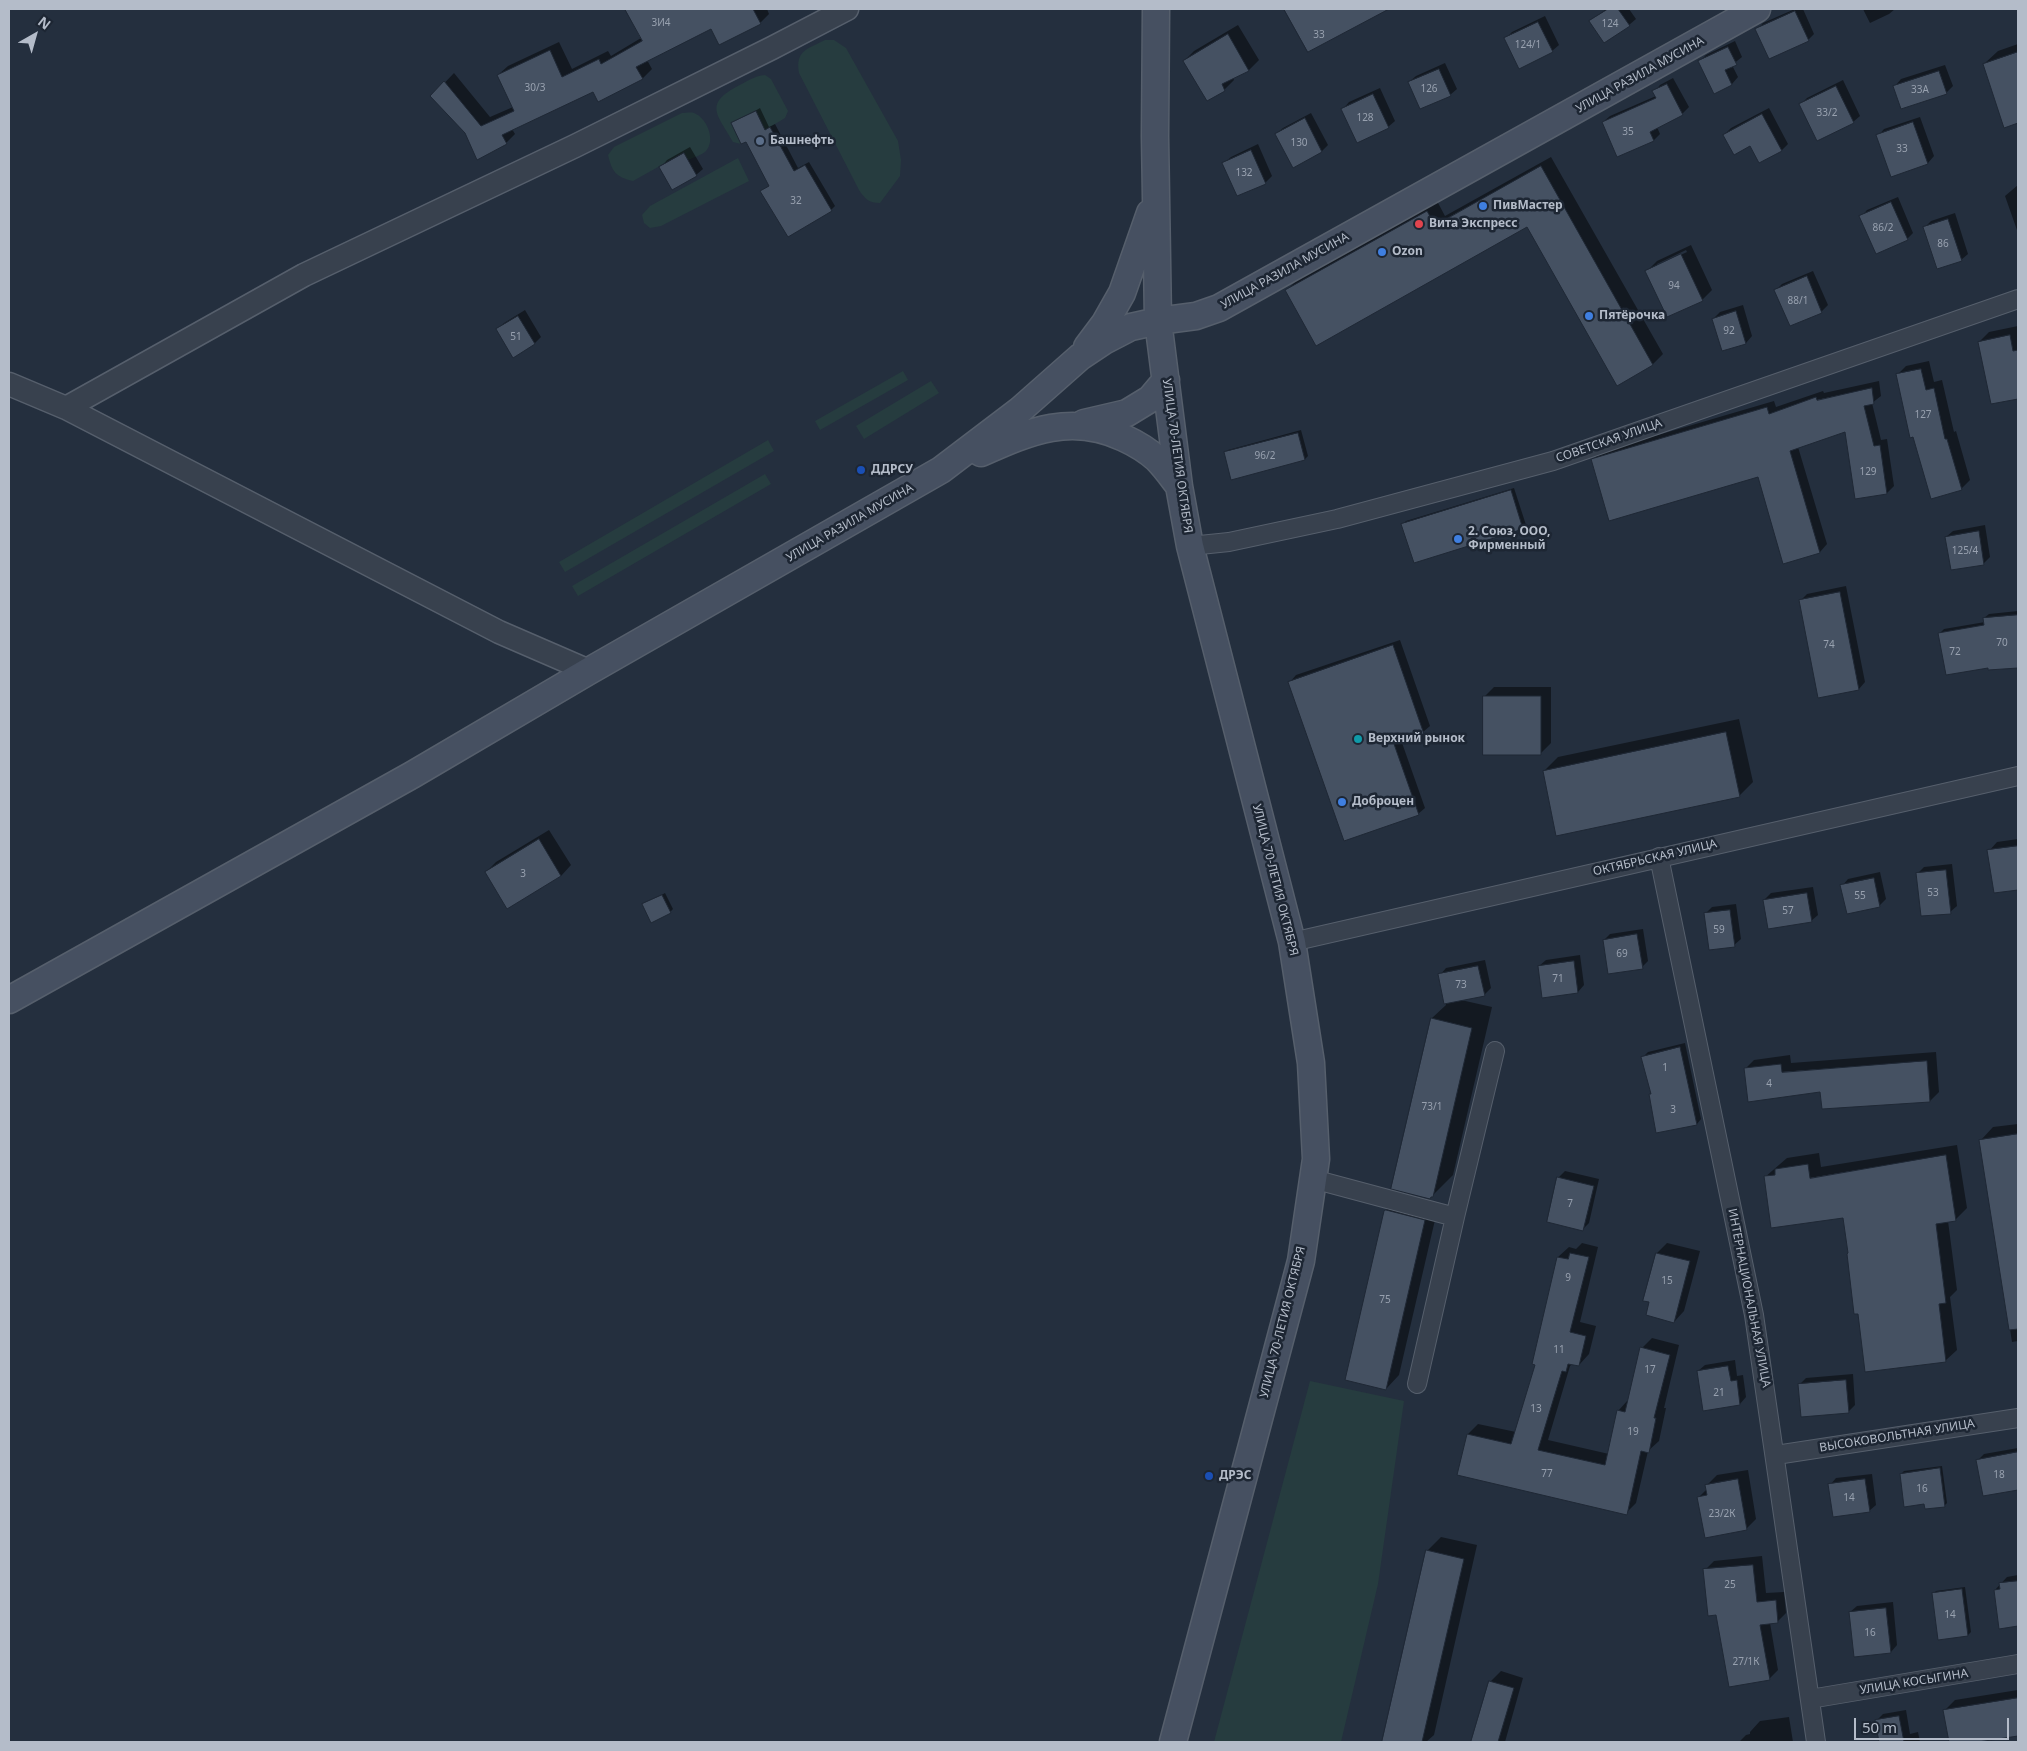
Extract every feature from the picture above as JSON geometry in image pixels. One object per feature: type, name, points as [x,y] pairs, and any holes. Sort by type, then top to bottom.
[{"type":"main road","name":"УЛИЦА 70-ЛЕТИЯ ОКТЯБРЯ","points":[[1156,9],[1158,320],[1179,486],[1190,546],[1292,942],[1311,1063],[1316,1159],[1301,1261],[1173,1742]]},
{"type":"main road","name":"УЛИЦА РАЗИЛА МУСИНА","points":[[9,1000],[412,775],[589,670],[941,470],[1020,410],[1080,357],[1104,341],[1131,327],[1158,320],[1196,316],[1219,308],[1757,9]]},
{"type":"main road","points":[[1080,357],[1122,293],[1156,196]]},
{"type":"main road","points":[[941,470],[1018,436],[1127,413],[1150,399],[1166,380]]},
{"type":"main road","points":[[1078,424],[1108,430],[1133,442],[1156,459],[1179,486]]},
{"type":"street","points":[[66,408],[304,275],[575,146],[847,9]]},
{"type":"street","name":"СОВЕТСКАЯ УЛИЦА","points":[[1190,546],[1229,542],[1337,519],[1553,461],[2018,300]]},
{"type":"street","points":[[9,384],[66,408],[499,632],[589,670]]},
{"type":"street","name":"ОКТЯБРЬСКАЯ УЛИЦА","points":[[1292,942],[2018,776]]},
{"type":"street","name":"ИНТЕРНАЦИОНАЛЬНАЯ УЛИЦА","points":[[1659,857],[1754,1315],[1776,1455],[1816,1742]]},
{"type":"street","points":[[1417,1384],[1495,1051]]},
{"type":"street","points":[[1313,1179],[1455,1217]]},
{"type":"street","name":"ВЫСОКОВОЛЬТНАЯ УЛИЦА","points":[[1776,1455],[2018,1418]]},
{"type":"street","name":"УЛИЦА КОСЫГИНА","points":[[1810,1699],[2018,1664]]},
{"type":"green space","points":[[825,40],[834,40],[846,48],[898,141],[901,160],[900,176],[880,203],[868,200],[859,190],[799,73],[799,59],[804,51]]},
{"type":"green space","points":[[765,75],[771,79],[788,111],[785,118],[765,130],[756,111],[731,123],[741,144],[733,142],[719,118],[717,105],[726,93],[754,78]]},
{"type":"green space","points":[[682,113],[694,113],[706,124],[709,130],[710,141],[706,151],[688,160],[683,153],[633,181],[622,178],[613,170],[608,155],[614,147]]},
{"type":"green space","points":[[738,158],[749,181],[661,226],[650,228],[644,223],[642,215],[650,206]]},
{"type":"green space","points":[[903,371],[908,380],[820,430],[815,421]]},
{"type":"green space","points":[[931,381],[939,393],[864,439],[856,426]]},
{"type":"green space","points":[[768,440],[774,451],[565,572],[559,562]]},
{"type":"green space","points":[[765,474],[771,484],[578,596],[572,586]]},
{"type":"green space","points":[[1310,1381],[1404,1401],[1378,1584],[1341,1742],[1214,1742]]},
{"type":"building","points":[[625,9],[753,9],[761,24],[719,45],[711,29],[636,67],[643,79],[598,102],[593,92],[502,135],[507,144],[477,160],[465,133],[430,96],[444,81],[481,126],[514,111],[497,75],[550,50],[562,77],[599,59],[601,64],[642,41]]},
{"type":"building","points":[[1284,9],[1389,9],[1308,52]]},
{"type":"building","points":[[1608,9],[1618,9],[1630,26],[1604,43],[1589,21]]},
{"type":"building","points":[[1795,11],[1809,41],[1769,59],[1755,29]]},
{"type":"building","points":[[1538,22],[1553,52],[1519,69],[1504,38]]},
{"type":"building","points":[[1228,34],[1249,71],[1222,84],[1225,91],[1207,101],[1183,61]]},
{"type":"building","points":[[1728,47],[1737,65],[1725,70],[1732,85],[1714,94],[1698,61]]},
{"type":"building","points":[[2018,52],[2018,123],[2004,128],[1983,64]]},
{"type":"building","points":[[1439,69],[1451,96],[1420,109],[1408,82]]},
{"type":"building","points":[[1939,71],[1947,94],[1901,109],[1893,86]]},
{"type":"building","points":[[1667,84],[1683,115],[1650,132],[1654,141],[1617,157],[1602,122],[1656,98],[1652,91]]},
{"type":"building","points":[[1836,86],[1854,123],[1817,141],[1799,104]]},
{"type":"building","points":[[1373,94],[1389,128],[1357,143],[1341,109]]},
{"type":"building","points":[[756,111],[765,130],[770,127],[794,171],[805,165],[832,211],[788,237],[760,191],[769,186],[746,142],[741,144],[731,123]]},
{"type":"building","points":[[1762,114],[1782,151],[1759,163],[1750,146],[1734,155],[1723,135]]},
{"type":"building","points":[[1305,118],[1322,152],[1293,168],[1275,134]]},
{"type":"building","points":[[1913,122],[1928,164],[1891,177],[1876,135]]},
{"type":"building","points":[[1251,150],[1266,184],[1237,196],[1222,163]]},
{"type":"building","points":[[684,153],[697,176],[672,190],[659,167]]},
{"type":"building","points":[[1541,166],[1653,365],[1617,386],[1527,227],[1316,346],[1285,290],[1427,211],[1435,225]]},
{"type":"building","points":[[1891,202],[1908,240],[1876,254],[1859,216]]},
{"type":"building","points":[[1948,219],[1962,261],[1937,269],[1923,227]]},
{"type":"building","points":[[1681,254],[1703,301],[1667,317],[1645,271]]},
{"type":"building","points":[[1807,276],[1822,313],[1790,326],[1774,290]]},
{"type":"building","points":[[1736,311],[1746,344],[1722,351],[1712,319]]},
{"type":"building","points":[[518,316],[535,344],[513,358],[496,329]]},
{"type":"building","points":[[2010,335],[2013,351],[2018,350],[2018,399],[1991,404],[1978,342]]},
{"type":"building","points":[[1921,369],[1926,390],[1934,388],[1945,439],[1947,439],[1962,490],[1931,499],[1913,437],[1910,438],[1896,374]]},
{"type":"building","points":[[1872,388],[1874,404],[1864,406],[1874,446],[1880,445],[1887,494],[1855,499],[1845,432],[1790,451],[1820,553],[1783,564],[1758,477],[1609,521],[1591,459],[1767,407],[1769,414],[1816,397],[1817,400]]},
{"type":"building","points":[[1298,433],[1305,460],[1231,480],[1224,452]]},
{"type":"building","points":[[1511,490],[1523,529],[1414,563],[1401,524]]},
{"type":"building","points":[[1979,531],[1984,565],[1951,570],[1945,537]]},
{"type":"building","points":[[1840,592],[1859,690],[1818,698],[1799,600]]},
{"type":"building","points":[[2018,615],[2018,668],[1988,670],[1988,668],[1946,675],[1938,633],[1984,625],[1983,618]]},
{"type":"building","name":"Верхний рынок","points":[[1393,645],[1424,734],[1394,744],[1419,815],[1344,841],[1288,682]]},
{"type":"building","points":[[1483,696],[1541,696],[1541,755],[1483,755]]},
{"type":"building","points":[[1726,732],[1740,797],[1556,836],[1543,771]]},
{"type":"building","points":[[539,839],[561,876],[507,909],[485,872]]},
{"type":"building","points":[[2018,846],[2018,890],[1994,893],[1987,850]]},
{"type":"building","points":[[1946,870],[1951,914],[1921,916],[1916,873]]},
{"type":"building","points":[[1874,878],[1880,907],[1847,914],[1840,885]]},
{"type":"building","points":[[1807,893],[1812,922],[1768,929],[1763,900]]},
{"type":"building","points":[[662,895],[671,913],[651,923],[642,904]]},
{"type":"building","points":[[1730,910],[1735,947],[1709,950],[1704,913]]},
{"type":"building","points":[[1637,934],[1643,969],[1608,974],[1603,940]]},
{"type":"building","points":[[1574,961],[1578,993],[1542,998],[1538,966]]},
{"type":"building","points":[[1478,966],[1485,996],[1444,1004],[1438,974]]},
{"type":"building","points":[[1431,1018],[1472,1028],[1433,1197],[1430,1199],[1391,1189]]},
{"type":"building","points":[[1680,1047],[1697,1125],[1656,1133],[1649,1094],[1651,1094],[1641,1057]]},
{"type":"building","points":[[1927,1061],[1930,1102],[1822,1109],[1820,1092],[1748,1102],[1744,1068],[1781,1064],[1782,1072]]},
{"type":"building","points":[[2018,1134],[2018,1329],[2009,1330],[1979,1140]]},
{"type":"building","points":[[1946,1155],[1956,1221],[1936,1224],[1946,1303],[1939,1304],[1946,1362],[1865,1372],[1858,1314],[1854,1314],[1843,1218],[1771,1228],[1764,1176],[1775,1175],[1775,1169],[1808,1164],[1810,1178]]},
{"type":"building","points":[[1557,1177],[1594,1186],[1583,1231],[1547,1222]]},
{"type":"building","points":[[1384,1211],[1425,1220],[1386,1390],[1345,1380]]},
{"type":"building","points":[[1570,1253],[1589,1257],[1570,1332],[1586,1336],[1579,1366],[1568,1364],[1566,1372],[1562,1371],[1538,1450],[1605,1465],[1617,1410],[1625,1412],[1640,1347],[1670,1355],[1654,1418],[1656,1418],[1649,1453],[1641,1451],[1627,1515],[1457,1475],[1467,1434],[1511,1444],[1535,1365],[1532,1364],[1557,1257],[1568,1259]]},
{"type":"building","points":[[1656,1253],[1690,1261],[1674,1323],[1646,1315],[1649,1302],[1643,1301]]},
{"type":"building","points":[[1728,1366],[1731,1381],[1737,1380],[1740,1405],[1703,1411],[1697,1371]]},
{"type":"building","points":[[1846,1380],[1849,1413],[1801,1417],[1798,1384]]},
{"type":"building","points":[[2018,1452],[2018,1490],[1983,1496],[1976,1460]]},
{"type":"building","points":[[1940,1468],[1945,1507],[1925,1509],[1924,1504],[1904,1507],[1900,1474]]},
{"type":"building","points":[[1738,1479],[1747,1530],[1705,1538],[1697,1497],[1707,1495],[1705,1485]]},
{"type":"building","points":[[1865,1479],[1870,1512],[1833,1517],[1828,1484]]},
{"type":"building","points":[[1426,1550],[1464,1559],[1422,1742],[1382,1742]]},
{"type":"building","points":[[1753,1565],[1757,1602],[1776,1600],[1778,1623],[1760,1625],[1770,1680],[1729,1687],[1716,1615],[1708,1616],[1703,1569]]},
{"type":"building","points":[[2018,1581],[2018,1626],[1999,1629],[1994,1590],[2000,1589],[1999,1583]]},
{"type":"building","points":[[1962,1589],[1968,1636],[1938,1640],[1932,1593]]},
{"type":"building","points":[[1886,1608],[1891,1653],[1854,1657],[1849,1612]]},
{"type":"building","points":[[1489,1681],[1514,1688],[1498,1742],[1471,1742]]},
{"type":"building","points":[[2018,1698],[2018,1736],[1978,1742],[1949,1742],[1943,1710]]},
{"type":"building","points":[[1899,1716],[1904,1742],[1879,1742],[1875,1720]]},
{"type":"place","name":"Башнефть","points":[[760,141]]},
{"type":"place","name":"ПивМастер","points":[[1483,206]]},
{"type":"place","name":"Вита Экспресс","points":[[1419,224]]},
{"type":"place","name":"Ozon","points":[[1382,252]]},
{"type":"place","name":"Пятёрочка","points":[[1589,316]]},
{"type":"place","name":"ДДРСУ","points":[[861,470]]},
{"type":"place","name":"2. Союз, ООО, Фирменный","points":[[1458,539]]},
{"type":"place","name":"Верхний рынок","points":[[1358,739]]},
{"type":"place","name":"Доброцен","points":[[1342,802]]},
{"type":"place","name":"ДРЭС","points":[[1209,1476]]}]
